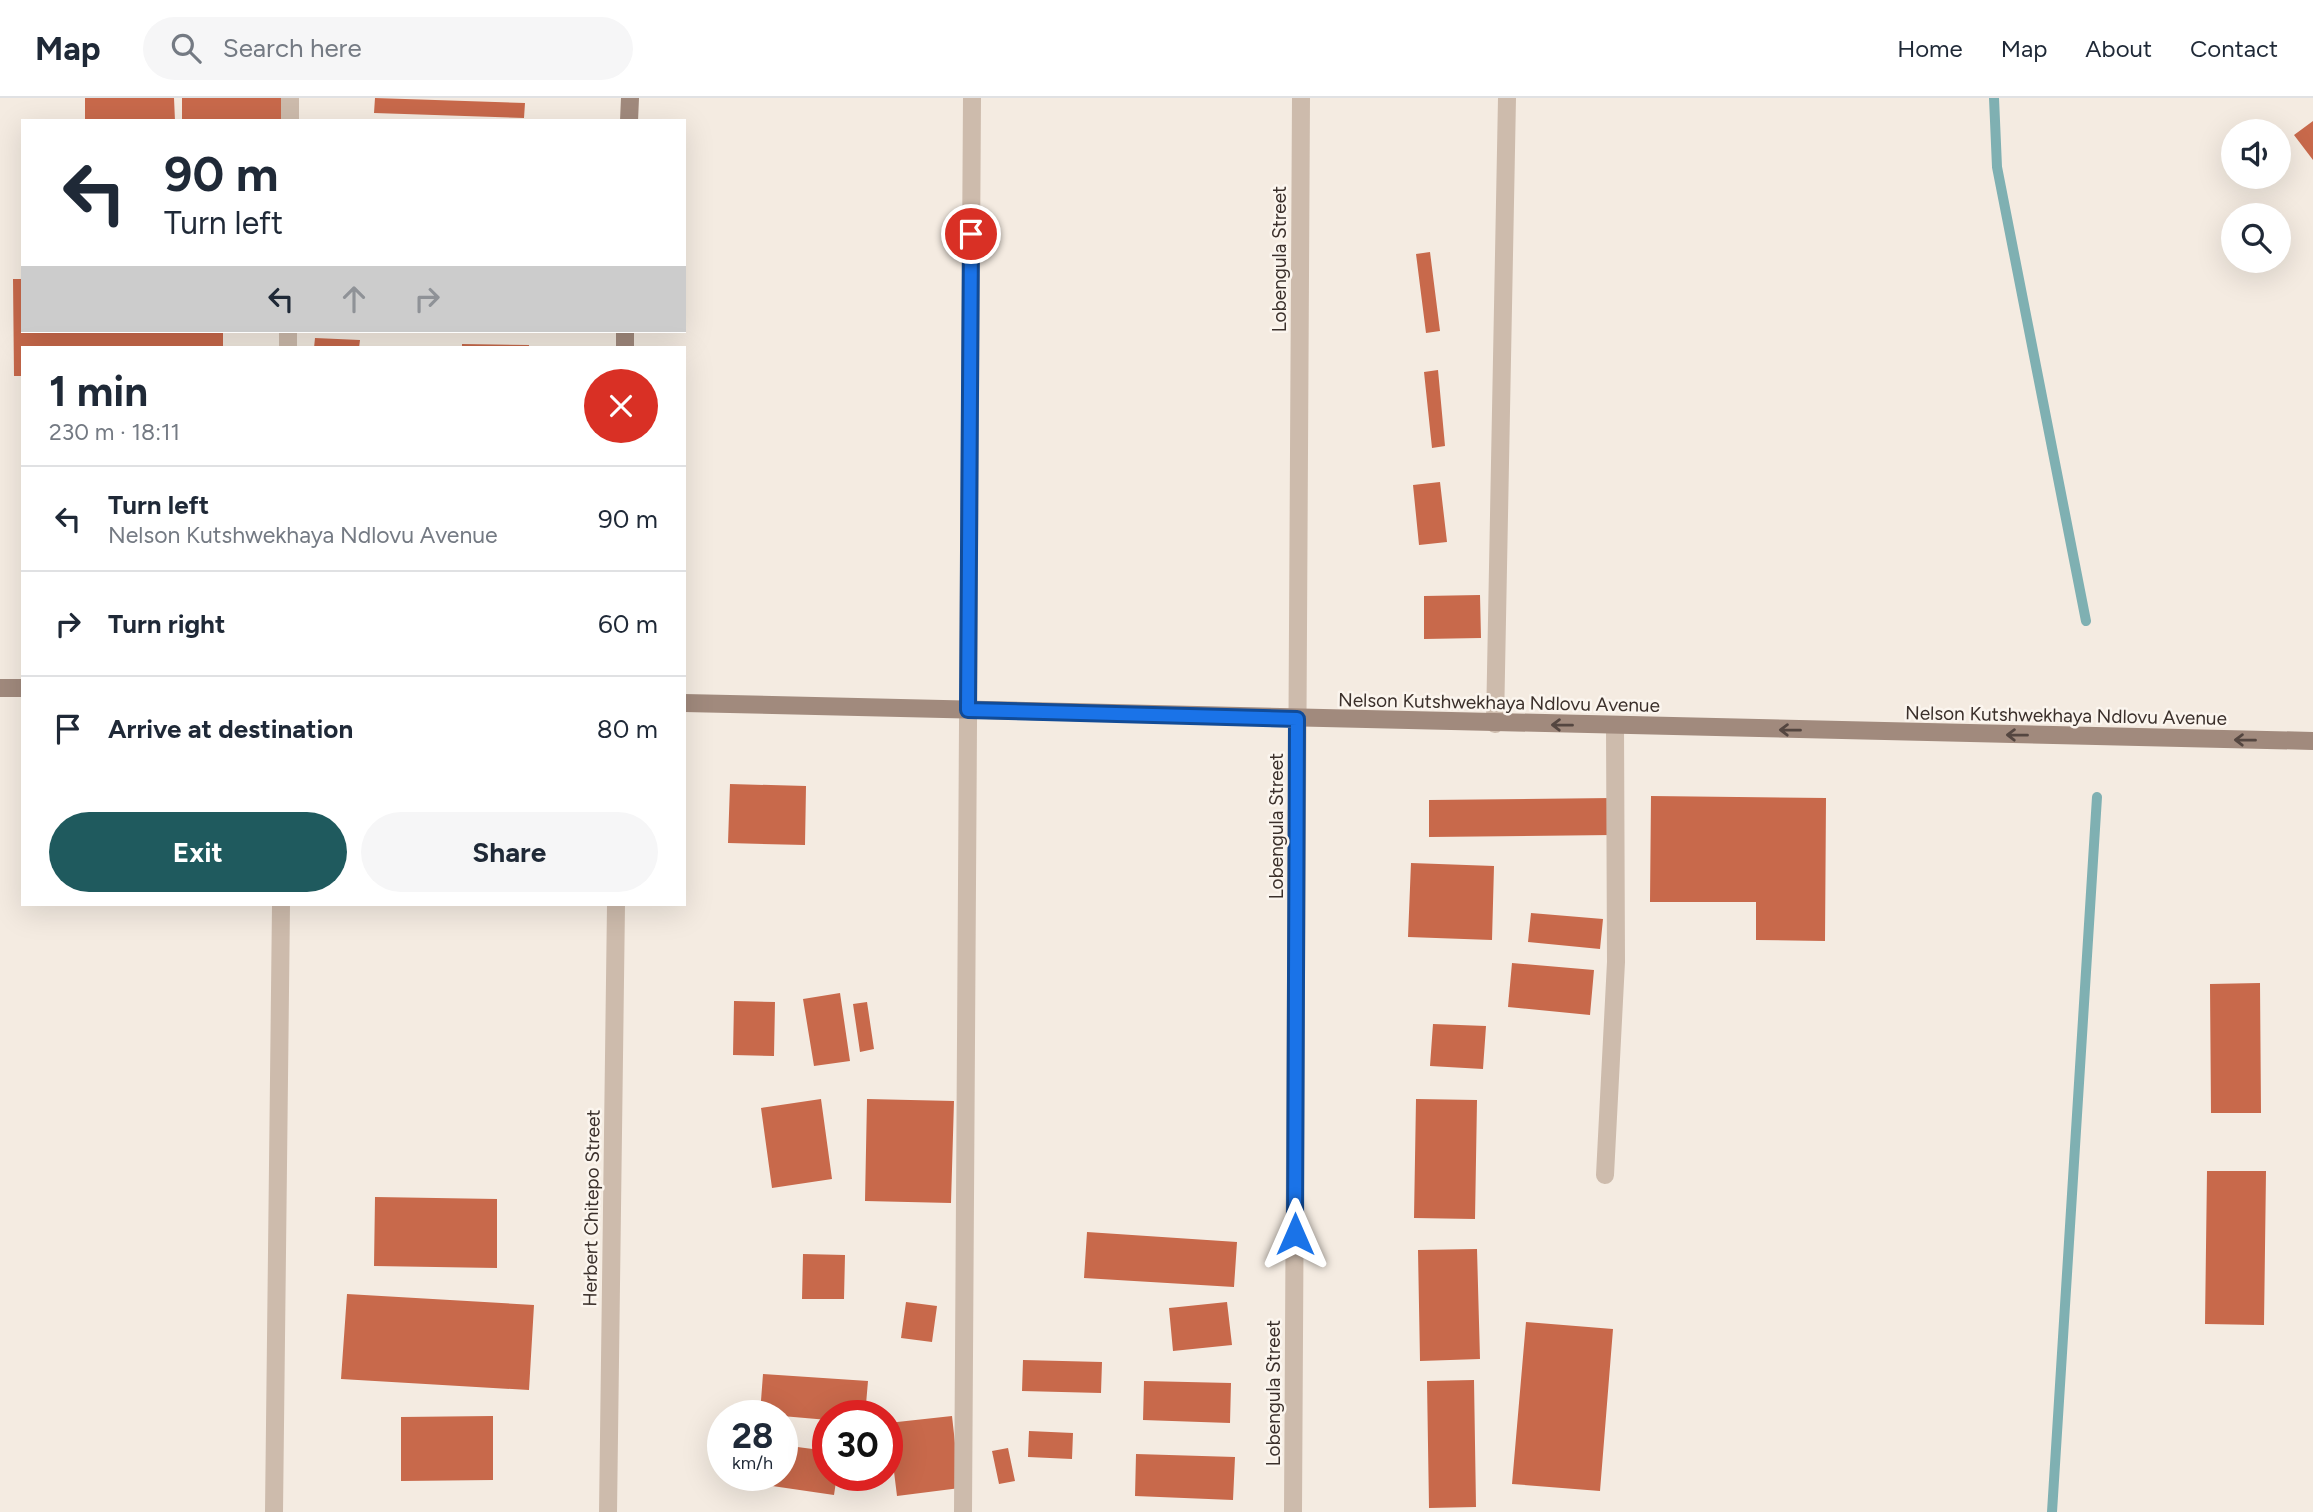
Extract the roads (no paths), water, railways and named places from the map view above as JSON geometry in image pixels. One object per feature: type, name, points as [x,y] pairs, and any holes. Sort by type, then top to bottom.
[{"type":"street","points":[[290,98],[290,119]]},
{"type":"street","points":[[629,119],[630,98]]},
{"type":"street","points":[[963,1512],[972,98]]},
{"type":"street","name":"Lobengula Street","points":[[1293,1512],[1301,98]]},
{"type":"street","points":[[1495,724],[1507,98]]},
{"type":"street","points":[[0,688],[21,688]]},
{"type":"street","name":"Nelson Kutshwekhaya Ndlovu Avenue","points":[[686,703],[2313,741]]},
{"type":"street","points":[[1605,1175],[1616,962],[1615,726]]},
{"type":"street","points":[[274,1512],[281,906]]},
{"type":"street","name":"Herbert Chitepo Street","points":[[608,1512],[616,906]]},
{"type":"waterway","points":[[1994,98],[1997,167],[2086,621]]},
{"type":"waterway","points":[[2052,1512],[2097,797]]}]
